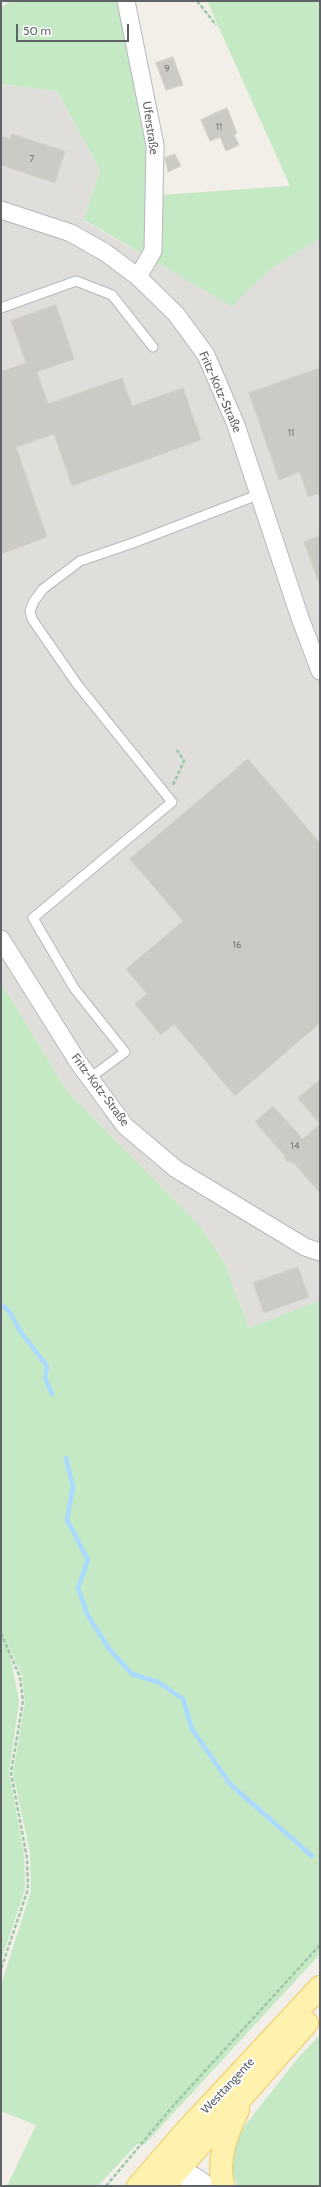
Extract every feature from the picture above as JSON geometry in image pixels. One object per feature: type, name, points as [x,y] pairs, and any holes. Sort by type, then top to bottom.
[{"type":"main road","name":"Westtangente","points":[[161,2181],[184,2133],[320,1987]]},
{"type":"main road","name":"Westtangente","points":[[161,2181],[320,2009]]},
{"type":"main road","points":[[223,2186],[220,2168],[224,2146],[232,2123],[250,2086]]},
{"type":"main road","points":[[161,2181],[184,2133]]},
{"type":"main road","points":[[161,2181],[193,2177],[204,2186]]},
{"type":"street","name":"Uferstraße","points":[[126,1],[155,145],[153,251],[138,277]]},
{"type":"street","name":"Fritz-Kotz-Straße","points":[[1,210],[71,233],[106,254],[138,277],[176,314],[206,355],[236,425],[300,618],[320,671]]},
{"type":"street","name":"Fritz-Kotz-Straße","points":[[1,939],[78,1062],[125,1126],[176,1169],[305,1247],[320,1252]]},
{"type":"lane","points":[[1,308],[76,281],[112,295],[153,347]]},
{"type":"lane","points":[[90,1078],[125,1052],[74,988],[33,918],[172,802],[77,684],[32,619],[30,611],[34,601],[43,589],[80,561],[133,543],[260,494]]},
{"type":"path","points":[[197,1],[216,25]]},
{"type":"path","points":[[165,795],[173,784],[184,761],[177,750]]},
{"type":"path","points":[[1,1633],[20,1678],[23,1702],[11,1773],[27,1858],[28,1889],[1,1969]]},
{"type":"path","points":[[106,2186],[173,2106],[320,1945]]},
{"type":"shaded area","points":[[1,84],[57,91],[100,170],[84,221],[231,305],[272,268],[320,238],[320,1300],[249,1328],[225,1264],[201,1227],[67,1091],[1,982]]},
{"type":"green space","points":[[10,1],[115,1],[122,8],[148,141],[146,245],[141,253],[84,220],[100,170],[57,91],[1,84],[1,8]]},
{"type":"green space","points":[[207,1],[320,1],[320,238],[272,268],[231,306],[154,261],[160,195],[290,186]]},
{"type":"green space","points":[[1,982],[67,1091],[201,1227],[225,1264],[249,1328],[320,1300],[320,1954],[145,2144],[137,2144],[98,2186],[7,2186],[36,2125],[1,2111],[1,1985],[31,1891],[30,1853],[13,1773],[25,1702],[22,1676],[8,1644],[19,1702],[9,1773],[24,1853],[25,1889],[1,1961]]},
{"type":"green space","points":[[320,2035],[320,2186],[237,2186],[231,2169],[239,2133],[298,2058]]},
{"type":"building","points":[[173,57],[183,85],[166,90],[156,63]]},
{"type":"building","points":[[227,108],[237,133],[234,135],[239,145],[226,151],[220,137],[210,141],[201,120]]},
{"type":"building","points":[[12,134],[65,151],[55,183],[1,165],[1,136],[10,139]]},
{"type":"building","points":[[175,154],[181,166],[168,172],[165,158]]},
{"type":"building","points":[[56,305],[74,359],[37,372],[48,404],[122,378],[132,406],[183,388],[201,440],[72,486],[54,434],[16,447],[47,537],[1,554],[1,372],[26,363],[11,321]]},
{"type":"building","points":[[320,368],[320,493],[308,497],[300,472],[279,480],[249,393]]},
{"type":"building","points":[[320,536],[320,583],[319,583],[304,542]]},
{"type":"building","points":[[248,759],[320,843],[320,1023],[235,1096],[174,1024],[161,1035],[135,1004],[147,994],[126,969],[183,921],[130,859]]},
{"type":"building","points":[[320,1080],[320,1124],[298,1098]]},
{"type":"building","points":[[273,1106],[303,1139],[320,1124],[320,1193],[294,1163],[286,1161],[284,1155],[255,1122]]},
{"type":"building","points":[[298,1267],[309,1297],[264,1313],[253,1283]]},
{"type":"waterway","points":[[1,1305],[9,1311],[20,1331],[47,1366],[45,1378],[52,1394]]},
{"type":"waterway","points":[[66,1458],[73,1487],[67,1520],[88,1560],[78,1588],[88,1616],[110,1650],[132,1674],[158,1682],[183,1699],[192,1729],[230,1784],[312,1856]]}]
